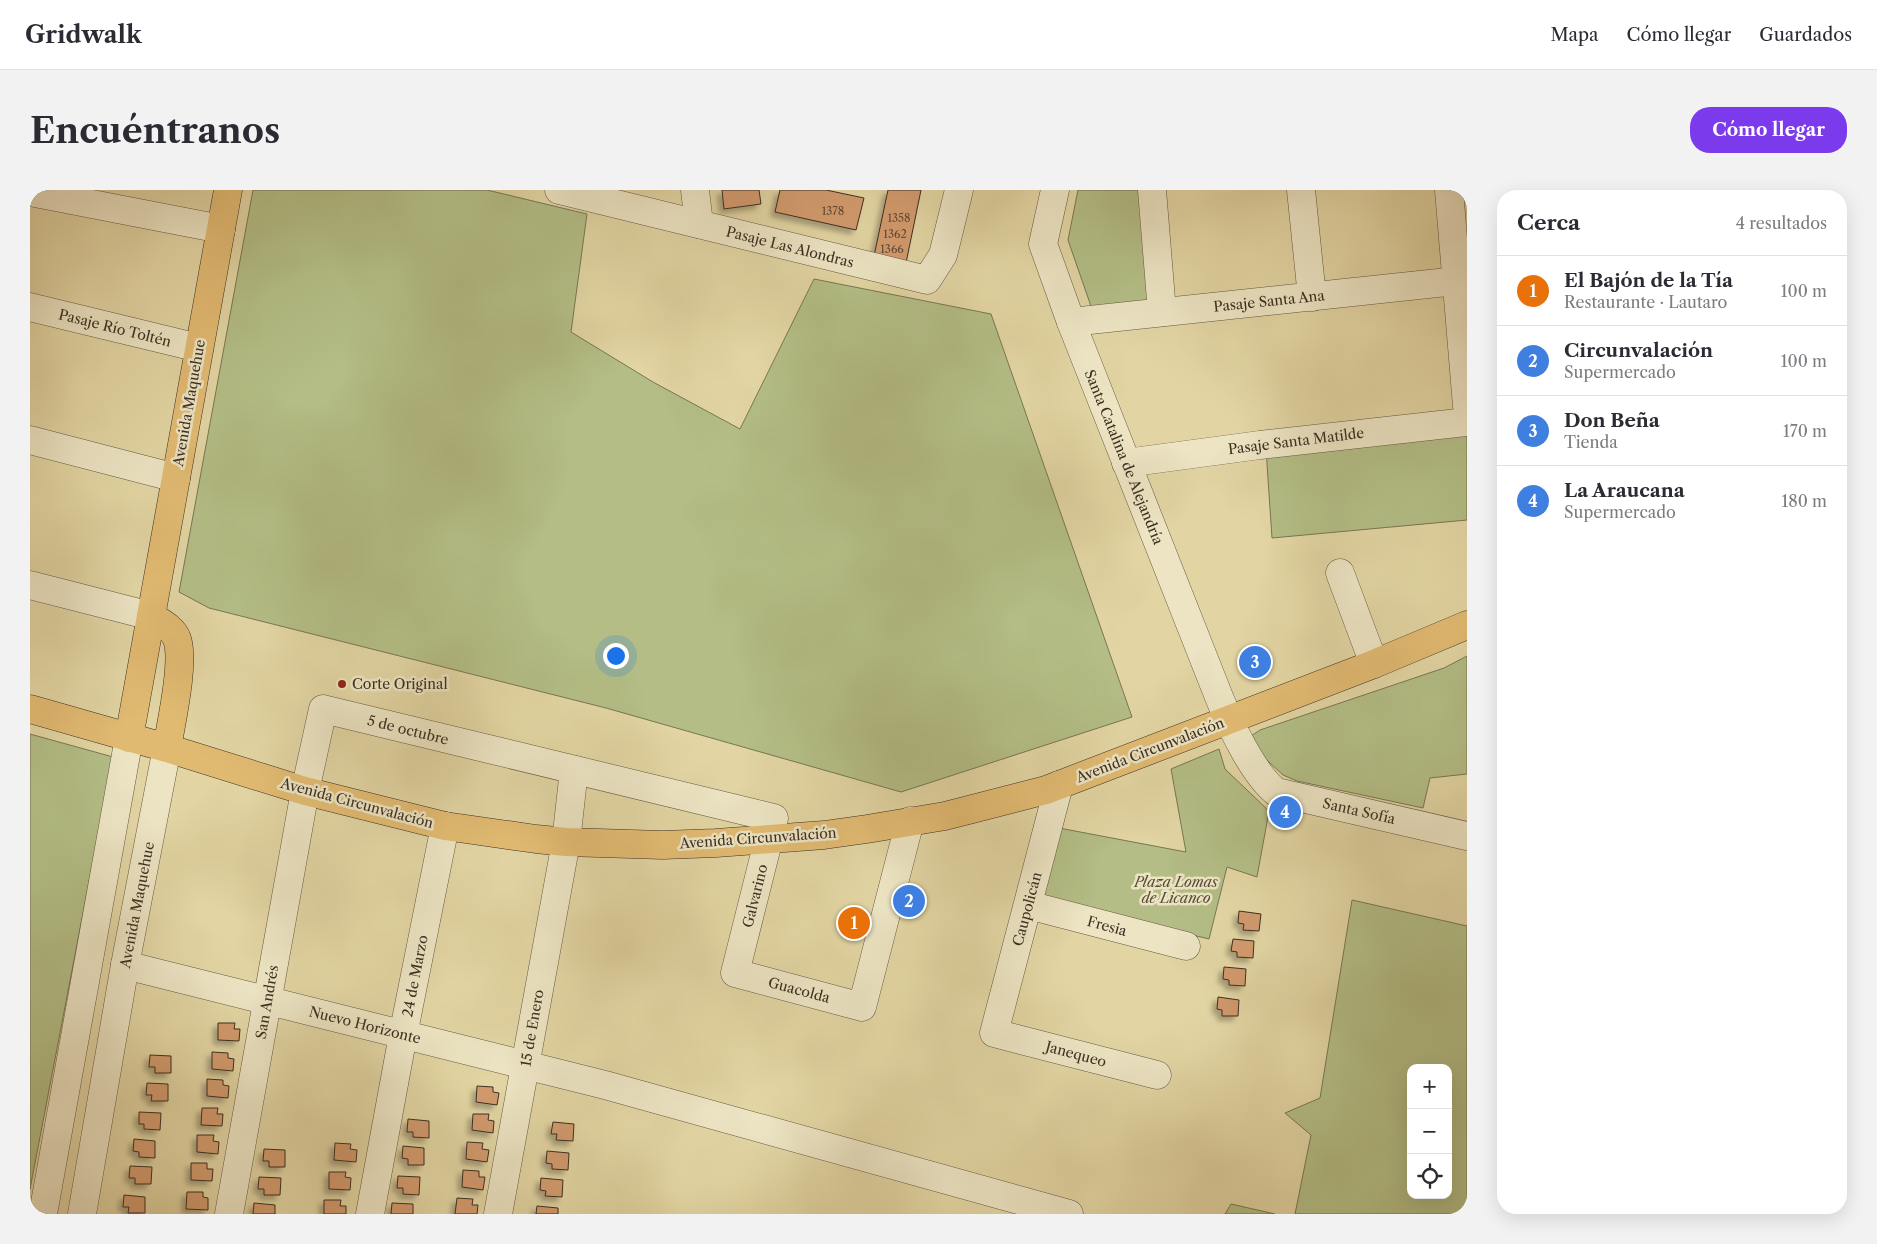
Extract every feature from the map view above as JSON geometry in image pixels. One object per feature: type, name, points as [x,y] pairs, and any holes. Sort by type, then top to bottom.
[{"type":"main road","name":"Avenida Maquehue","points":[[129,738],[228,190]]},
{"type":"main road","name":"Avenida Maquehue","points":[[151,616],[167,626],[176,638],[178,648],[179,664],[167,748]]},
{"type":"main road","name":"Avenida Circunvalación","points":[[30,709],[167,748],[305,791],[445,826],[566,842],[663,845],[771,828],[824,835],[945,816],[1059,784],[1228,721],[1374,664],[1467,625]]},
{"type":"street","name":"Pasaje Las Alondras","points":[[558,190],[927,280],[943,255],[959,190]]},
{"type":"street","points":[[695,190],[699,224]]},
{"type":"street","name":"Santa Catalina de Alejandría","points":[[1054,190],[1043,244],[1071,322],[1228,721]]},
{"type":"street","points":[[1152,190],[1162,312]]},
{"type":"street","points":[[1301,190],[1312,296]]},
{"type":"street","points":[[1449,190],[1462,280],[1467,406]]},
{"type":"street","points":[[30,192],[221,229]]},
{"type":"street","name":"Pasaje Santa Ana","points":[[1071,322],[1462,280]]},
{"type":"street","name":"Pasaje Río Toltén","points":[[30,307],[199,348]]},
{"type":"street","name":"Pasaje Santa Matilde","points":[[1126,463],[1260,445],[1467,422]]},
{"type":"street","points":[[30,440],[176,478]]},
{"type":"street","points":[[1340,573],[1374,664]]},
{"type":"street","points":[[30,585],[151,616]]},
{"type":"street","name":"5 de octubre","points":[[305,791],[323,710],[574,770],[771,828]]},
{"type":"street","name":"Santa Sofía","points":[[1228,721],[1268,786],[1276,792],[1467,836]]},
{"type":"street","name":"Avenida Maquehue","points":[[43,1214],[129,738]]},
{"type":"street","name":"Avenida Maquehue","points":[[82,1211],[125,965],[167,748]]},
{"type":"street","points":[[566,842],[574,770]]},
{"type":"street","name":"Caupolicán","points":[[994,1033],[1059,784]]},
{"type":"street","name":"San Andrés","points":[[229,1214],[305,791]]},
{"type":"street","name":"Guacolda","points":[[735,974],[862,1007],[910,821]]},
{"type":"street","name":"24 de Marzo","points":[[370,1214],[403,1035],[445,826]]},
{"type":"street","name":"Galvarino","points":[[735,974],[771,828]]},
{"type":"street","name":"15 de Enero","points":[[498,1214],[566,842]]},
{"type":"street","name":"Fresia","points":[[1028,905],[1186,946]]},
{"type":"street","name":"Nuevo Horizonte","points":[[125,965],[605,1085],[1069,1214]]},
{"type":"street","name":"Janequeo","points":[[994,1033],[1157,1075]]},
{"type":"green space","points":[[253,190],[487,190],[587,214],[571,332],[653,382],[740,429],[814,279],[991,314],[1132,717],[901,792],[606,708],[209,608],[179,592]]},
{"type":"green space","points":[[1078,190],[1143,190],[1154,304],[1093,312],[1068,240]]},
{"type":"green space","points":[[1467,427],[1467,520],[1272,538],[1266,449]]},
{"type":"green space","points":[[1467,656],[1467,774],[1430,778],[1423,808],[1297,781],[1283,775],[1245,740],[1260,730],[1444,668]]},
{"type":"green space","points":[[30,734],[113,757],[30,1189]]},
{"type":"green space","name":"Plaza Lomas de Licanco","points":[[1219,749],[1225,769],[1269,811],[1257,877],[1227,867],[1209,939],[1041,899],[1059,828],[1186,852],[1171,769]]},
{"type":"green space","points":[[1352,900],[1467,926],[1467,1214],[1295,1214],[1311,1135],[1285,1113],[1320,1098]]},
{"type":"green space","points":[[1231,1204],[1275,1214],[1225,1214]]},
{"type":"building","points":[[722,190],[759,190],[761,204],[724,209]]},
{"type":"building","points":[[780,190],[826,190],[864,198],[856,230],[775,212]]},
{"type":"building","points":[[888,190],[921,190],[906,263],[874,256]]},
{"type":"building","points":[[1239,911],[1261,914],[1259,931],[1243,930],[1244,924],[1238,923]]},
{"type":"building","points":[[1233,939],[1254,941],[1253,958],[1237,957],[1237,952],[1231,951]]},
{"type":"building","points":[[1224,967],[1246,969],[1245,986],[1229,985],[1229,980],[1223,979]]},
{"type":"building","points":[[1218,997],[1239,1000],[1238,1016],[1222,1016],[1222,1010],[1217,1009]]},
{"type":"building","points":[[218,1023],[235,1023],[234,1029],[240,1029],[239,1041],[218,1040]]},
{"type":"building","points":[[212,1052],[228,1053],[228,1058],[234,1059],[233,1071],[212,1069]]},
{"type":"building","points":[[150,1055],[171,1056],[171,1073],[155,1073],[155,1067],[149,1067]]},
{"type":"building","points":[[207,1079],[223,1080],[223,1085],[229,1086],[228,1098],[207,1096]]},
{"type":"building","points":[[147,1083],[168,1084],[168,1101],[151,1101],[152,1095],[146,1095]]},
{"type":"building","points":[[477,1086],[493,1087],[493,1092],[499,1093],[497,1105],[476,1102]]},
{"type":"building","points":[[202,1108],[218,1108],[217,1114],[223,1114],[222,1126],[201,1125]]},
{"type":"building","points":[[139,1112],[161,1113],[160,1130],[144,1129],[144,1124],[139,1124]]},
{"type":"building","points":[[473,1114],[489,1114],[488,1120],[494,1121],[493,1133],[472,1130]]},
{"type":"building","points":[[408,1119],[429,1121],[429,1138],[413,1137],[413,1132],[407,1132]]},
{"type":"building","points":[[553,1122],[574,1124],[573,1141],[556,1140],[557,1134],[551,1134]]},
{"type":"building","points":[[197,1135],[214,1135],[213,1141],[219,1142],[218,1154],[197,1152]]},
{"type":"building","points":[[134,1139],[155,1141],[155,1158],[139,1157],[139,1152],[133,1151]]},
{"type":"building","points":[[467,1142],[483,1143],[482,1149],[489,1150],[487,1162],[466,1159]]},
{"type":"building","points":[[335,1143],[351,1144],[350,1149],[357,1150],[356,1162],[334,1160]]},
{"type":"building","points":[[403,1146],[424,1148],[424,1165],[408,1165],[408,1159],[402,1158]]},
{"type":"building","points":[[264,1149],[285,1150],[285,1167],[269,1167],[269,1161],[263,1161]]},
{"type":"building","points":[[547,1151],[569,1153],[568,1170],[552,1169],[552,1164],[546,1163]]},
{"type":"building","points":[[191,1163],[207,1163],[207,1169],[213,1169],[212,1181],[191,1180]]},
{"type":"building","points":[[130,1166],[152,1167],[151,1184],[135,1184],[135,1178],[129,1178]]},
{"type":"building","points":[[463,1170],[479,1171],[479,1177],[485,1177],[483,1190],[462,1187]]},
{"type":"building","points":[[329,1172],[346,1172],[345,1177],[351,1178],[350,1190],[329,1189]]},
{"type":"building","points":[[398,1176],[420,1177],[419,1195],[403,1194],[403,1188],[397,1188]]},
{"type":"building","points":[[259,1177],[281,1178],[280,1195],[264,1195],[264,1189],[258,1189]]},
{"type":"building","points":[[541,1178],[563,1180],[562,1197],[545,1196],[546,1191],[540,1190]]},
{"type":"building","points":[[187,1192],[203,1192],[203,1197],[208,1198],[208,1210],[186,1209]]},
{"type":"building","points":[[124,1195],[145,1197],[145,1213],[128,1213],[129,1207],[123,1207]]},
{"type":"building","points":[[457,1198],[473,1199],[472,1205],[478,1205],[477,1214],[455,1214]]},
{"type":"building","points":[[324,1200],[341,1200],[340,1206],[346,1206],[346,1214],[324,1214]]},
{"type":"building","points":[[254,1203],[275,1205],[275,1214],[253,1214]]},
{"type":"building","points":[[392,1203],[413,1204],[413,1214],[391,1214]]},
{"type":"building","points":[[537,1206],[558,1208],[558,1214],[536,1214]]},
{"type":"place","name":"Don Beña","points":[[1255,662]]},
{"type":"place","name":"Corte Original","points":[[342,684]]},
{"type":"place","name":"La Araucana","points":[[1285,812]]},
{"type":"place","name":"Circunvalación","points":[[909,901]]},
{"type":"place","name":"El Bajón de la Tía","points":[[854,923]]}]
